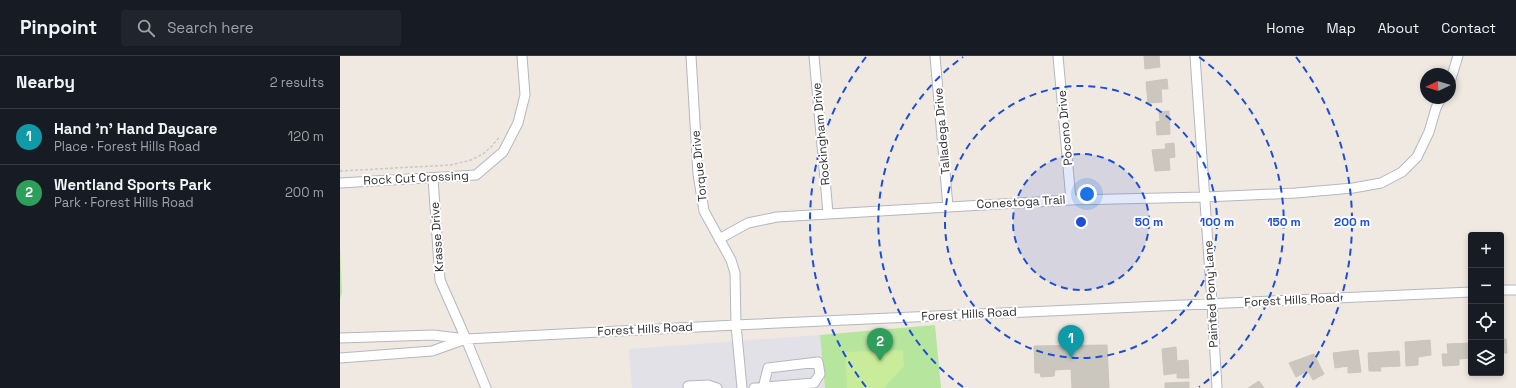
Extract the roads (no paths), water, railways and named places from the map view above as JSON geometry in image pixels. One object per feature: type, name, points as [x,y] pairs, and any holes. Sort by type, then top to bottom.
[{"type":"street","name":"Rock Cut Crossing","points":[[340,182],[476,175],[503,152],[518,123],[526,95],[522,56]]},
{"type":"street","name":"Torque Drive","points":[[691,56],[698,174],[704,211],[730,260],[735,273],[736,325],[742,388]]},
{"type":"street","name":"Rockingham Drive","points":[[814,56],[828,213]]},
{"type":"street","name":"Talladega Drive","points":[[935,56],[948,207]]},
{"type":"street","name":"Pocono Drive","points":[[1058,56],[1071,200]]},
{"type":"street","name":"Painted Pony Lane","points":[[1195,56],[1217,388]]},
{"type":"street","points":[[1454,68],[1458,56]]},
{"type":"street","name":"Conestoga Trail","points":[[719,239],[748,223],[776,216],[1071,200],[1296,193],[1353,188],[1381,183],[1402,172],[1416,157],[1429,132],[1438,104]]},
{"type":"street","name":"Krasse Drive","points":[[433,178],[440,280],[486,388]]},
{"type":"street","points":[[1504,290],[1516,290]]},
{"type":"street","name":"Forest Hills Road","points":[[340,338],[432,335],[466,338],[1468,292]]},
{"type":"street","name":"Forest Hills Road","points":[[340,358],[432,351],[466,338]]},
{"type":"street","points":[[754,388],[763,388],[787,387],[814,385],[820,374],[818,362],[768,368],[763,388]]},
{"type":"street","points":[[688,386],[708,385],[717,388]]},
{"type":"place","name":"Hand 'n' Hand Daycare","points":[[1071,358]]},
{"type":"place","name":"Wentland Sports Park","points":[[880,361]]}]
